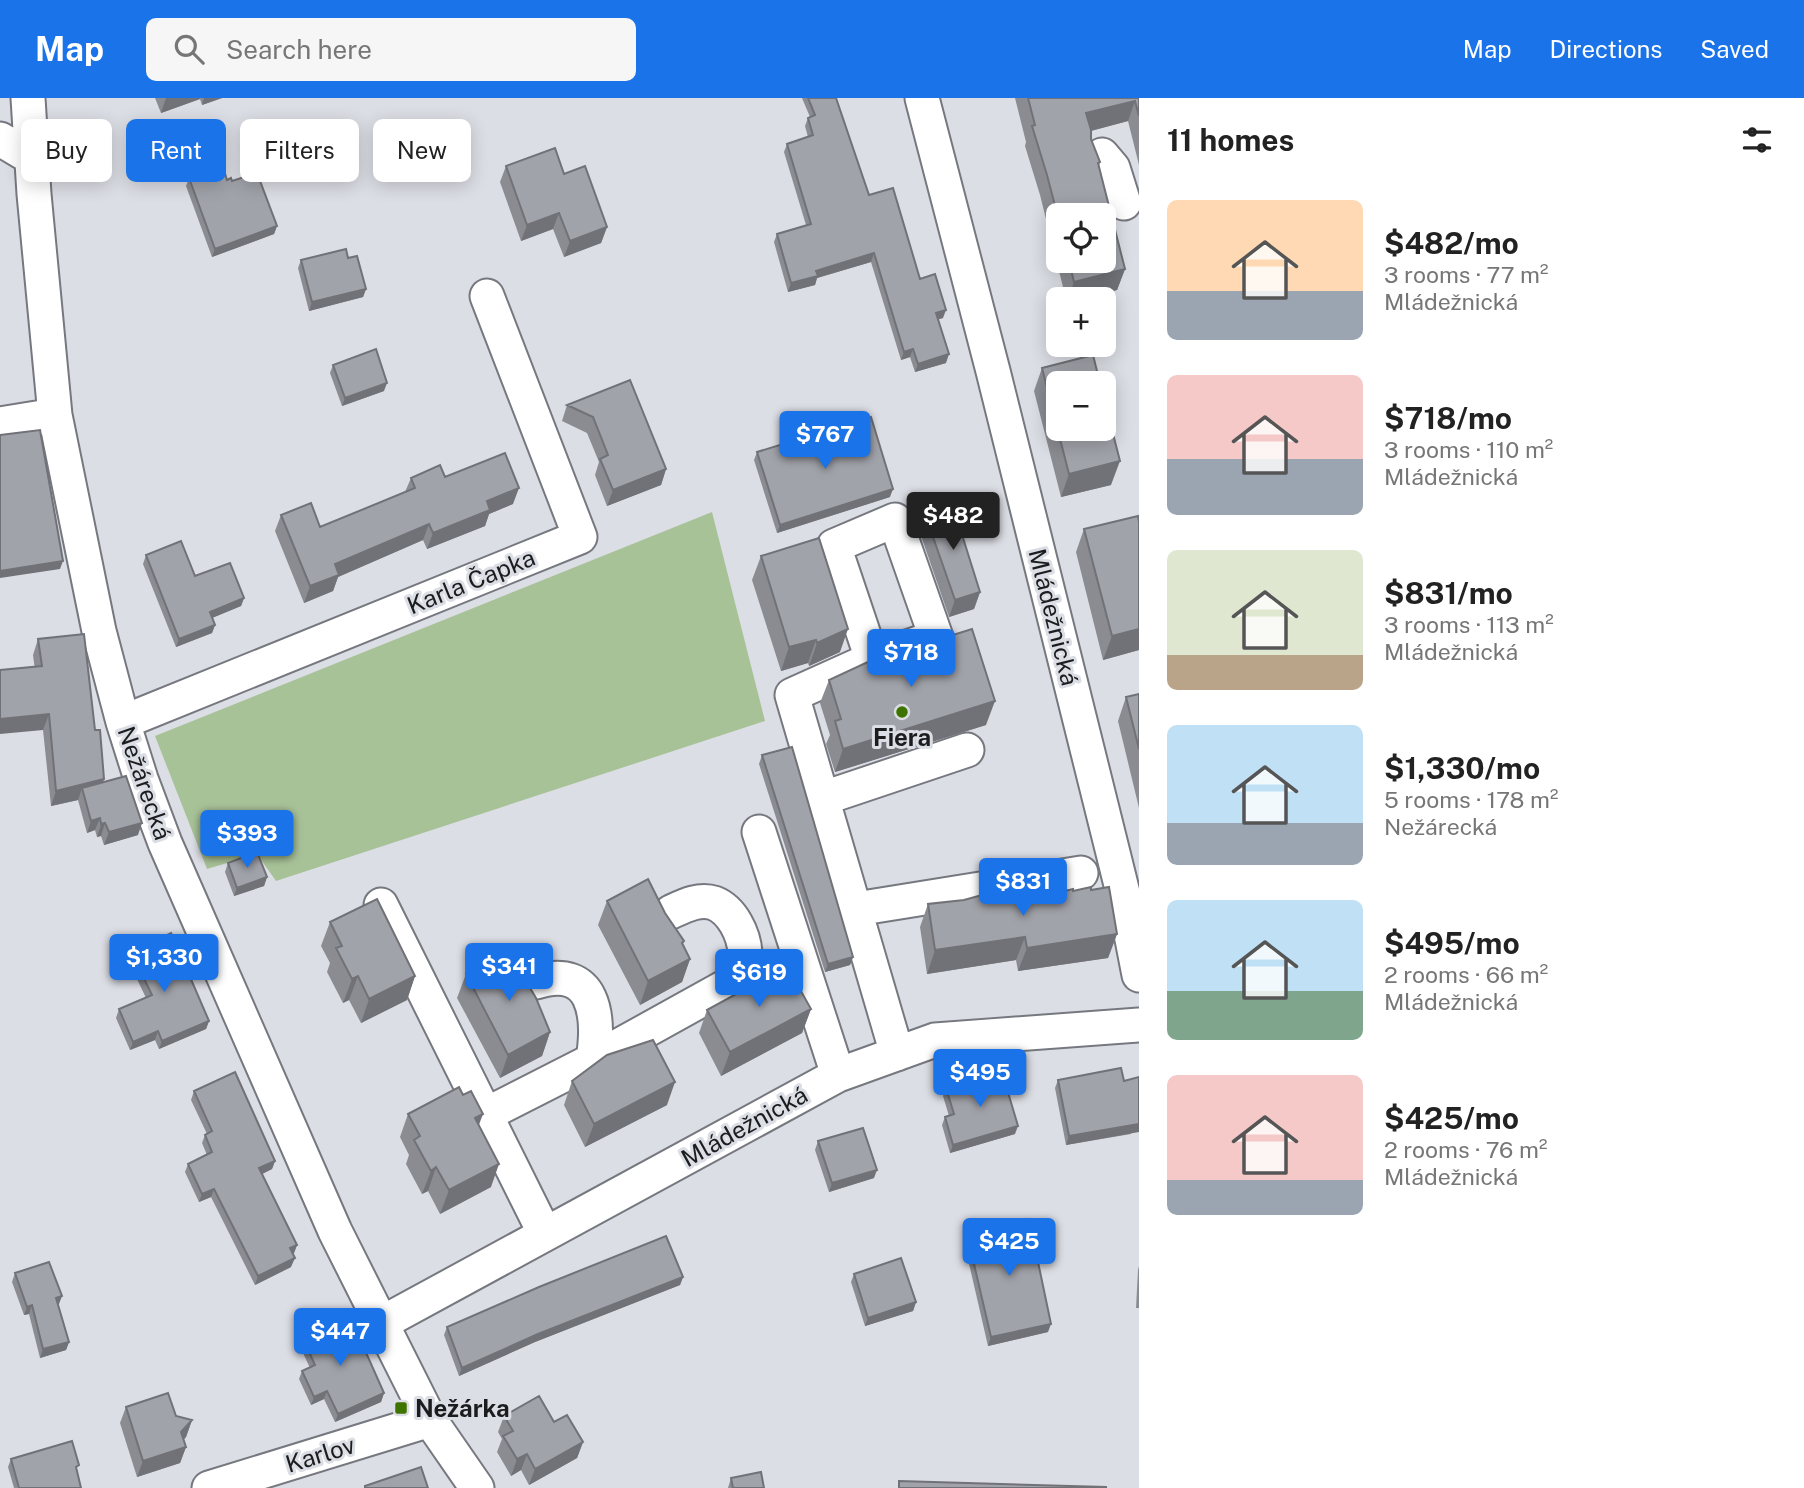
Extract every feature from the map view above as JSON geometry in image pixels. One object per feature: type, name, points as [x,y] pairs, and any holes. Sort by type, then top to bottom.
[{"type":"street","name":"Nežárecká","points":[[28,98],[29,119]]},
{"type":"street","name":"Mládežnická","points":[[922,98],[1123,893],[1139,975]]},
{"type":"street","points":[[0,139],[21,151]]},
{"type":"street","points":[[1102,155],[1113,167],[1124,203]]},
{"type":"street","name":"Nežárecká","points":[[33,182],[55,415],[93,605],[123,722],[141,779],[165,843],[335,1231],[430,1420],[477,1488]]},
{"type":"street","name":"Karla Čapka","points":[[123,722],[580,537],[487,296]]},
{"type":"street","points":[[0,424],[55,415]]},
{"type":"street","points":[[872,659],[792,695],[897,1054]]},
{"type":"street","points":[[824,798],[967,750]]},
{"type":"street","points":[[759,832],[838,1075]]},
{"type":"street","points":[[856,909],[1081,873]]},
{"type":"street","points":[[487,1114],[732,984],[742,967],[745,952],[738,926],[729,913],[713,902],[696,902],[671,912]]},
{"type":"street","points":[[382,905],[545,1234]]},
{"type":"street","points":[[536,982],[554,977],[572,980],[585,991],[593,1006],[596,1026],[593,1060]]},
{"type":"street","name":"Mládežnická","points":[[380,1324],[838,1075],[935,1040],[1139,1024]]},
{"type":"street","name":"Karlov","points":[[209,1488],[430,1420]]},
{"type":"green space","points":[[712,512],[765,721],[276,881],[257,854],[207,869],[155,736]]},
{"type":"building","points":[[808,98],[836,98],[869,195],[893,188],[920,279],[935,274],[946,310],[936,313],[949,354],[918,364],[913,349],[904,352],[874,253],[816,271],[818,276],[791,283],[777,234],[811,224],[787,144],[813,135],[808,118],[815,115]]},
{"type":"building","points":[[1028,98],[1139,98],[1139,116],[1135,101],[1086,113],[1108,203],[1054,203],[1032,126],[1035,125]]},
{"type":"building","points":[[555,148],[564,174],[585,166],[607,227],[570,241],[559,213],[527,225],[506,166]]},
{"type":"building","points":[[226,177],[232,181],[240,178],[240,182],[260,182],[277,226],[215,249],[190,182],[226,182]]},
{"type":"building","points":[[1116,234],[1125,269],[1116,271]]},
{"type":"building","points":[[346,249],[348,258],[357,256],[366,289],[312,302],[301,260]]},
{"type":"building","points":[[1072,273],[1109,273],[1074,282]]},
{"type":"building","points":[[376,349],[387,383],[345,398],[333,365]]},
{"type":"building","points":[[1094,357],[1097,371],[1046,371],[1046,384],[1042,368]]},
{"type":"building","points":[[630,380],[666,469],[613,490],[600,459],[608,455],[593,417],[567,405]]},
{"type":"building","points":[[871,417],[893,489],[780,525],[757,452]]},
{"type":"building","points":[[40,430],[63,561],[0,571],[0,435]]},
{"type":"building","points":[[1061,441],[1115,441],[1120,461],[1069,474]]},
{"type":"building","points":[[505,453],[519,488],[487,501],[490,510],[433,533],[429,524],[335,564],[339,575],[310,586],[281,515],[311,503],[320,527],[415,488],[411,478],[440,465],[445,477]]},
{"type":"building","points":[[953,506],[980,592],[955,600],[925,514]]},
{"type":"building","points":[[1138,516],[1139,629],[1112,636],[1084,529]]},
{"type":"building","points":[[819,538],[848,629],[817,643],[816,640],[789,647],[761,556]]},
{"type":"building","points":[[181,541],[195,576],[230,563],[244,598],[210,612],[215,625],[179,639],[146,555]]},
{"type":"building","name":"Fiera","points":[[972,629],[995,701],[843,749],[835,721],[841,719],[829,680],[870,661]]},
{"type":"building","points":[[84,634],[95,730],[100,730],[104,779],[56,791],[49,714],[0,719],[0,670],[42,666],[38,639]]},
{"type":"building","points":[[1139,694],[1139,749],[1126,697]]},
{"type":"building","points":[[792,747],[853,957],[828,964],[762,755]]},
{"type":"building","points":[[126,776],[142,823],[109,832],[105,823],[101,824],[100,818],[91,821],[82,788]]},
{"type":"building","points":[[257,852],[267,877],[237,888],[228,863]]},
{"type":"building","points":[[648,879],[665,913],[684,941],[682,943],[690,959],[648,981],[607,901]]},
{"type":"building","points":[[1091,887],[1091,890],[1109,887],[1117,934],[1027,948],[1025,937],[935,950],[928,904],[964,900],[1000,890],[1018,890],[1020,900],[1039,894],[1040,897]]},
{"type":"building","points":[[377,899],[415,976],[369,999],[358,976],[352,979],[336,948],[342,946],[330,922]]},
{"type":"building","points":[[171,933],[209,1021],[162,1041],[158,1031],[133,1042],[119,1009],[152,995],[131,952]]},
{"type":"building","points":[[508,951],[536,998],[550,1032],[508,1055],[466,974]]},
{"type":"building","points":[[788,968],[811,1009],[730,1052],[707,1010],[753,982],[755,984],[769,973],[771,976]]},
{"type":"building","points":[[653,1040],[675,1082],[594,1124],[572,1081],[607,1055]]},
{"type":"building","points":[[1121,1068],[1124,1081],[1139,1077],[1139,1124],[1069,1136],[1058,1080]]},
{"type":"building","points":[[235,1072],[275,1161],[259,1168],[297,1245],[290,1248],[295,1258],[258,1276],[214,1189],[202,1194],[188,1164],[212,1152],[205,1135],[212,1131],[194,1091]]},
{"type":"building","points":[[1002,1072],[1018,1126],[953,1145],[945,1117],[954,1114],[946,1088]]},
{"type":"building","points":[[459,1087],[463,1095],[471,1091],[483,1114],[475,1118],[499,1164],[449,1190],[436,1167],[431,1171],[414,1140],[420,1136],[408,1114]]},
{"type":"building","points":[[863,1128],[877,1170],[832,1183],[818,1141]]},
{"type":"building","points":[[1029,1219],[1051,1324],[991,1337],[967,1234]]},
{"type":"building","points":[[666,1236],[683,1277],[538,1334],[462,1368],[447,1327]]},
{"type":"building","points":[[901,1258],[916,1302],[868,1318],[854,1274]]},
{"type":"building","points":[[49,1262],[62,1296],[56,1298],[69,1342],[43,1349],[32,1305],[27,1307],[15,1273]]},
{"type":"building","points":[[324,1321],[332,1340],[356,1330],[384,1393],[338,1414],[327,1391],[314,1397],[302,1371],[315,1365],[300,1332]]},
{"type":"building","points":[[168,1393],[176,1416],[192,1420],[181,1432],[186,1447],[143,1461],[126,1407]]},
{"type":"building","points":[[539,1396],[554,1422],[567,1415],[583,1442],[535,1469],[527,1454],[517,1459],[503,1436],[513,1431],[504,1416]]},
{"type":"building","points":[[72,1441],[79,1465],[76,1467],[81,1488],[19,1488],[11,1459]]},
{"type":"building","points":[[421,1467],[428,1488],[365,1488],[365,1486]]},
{"type":"building","points":[[761,1472],[764,1488],[733,1488],[731,1478]]},
{"type":"building","points":[[899,1481],[1106,1487],[1106,1488],[899,1488]]},
{"type":"place","name":"Fiera","points":[[902,712]]},
{"type":"place","name":"Nežárka","points":[[401,1408]]}]
